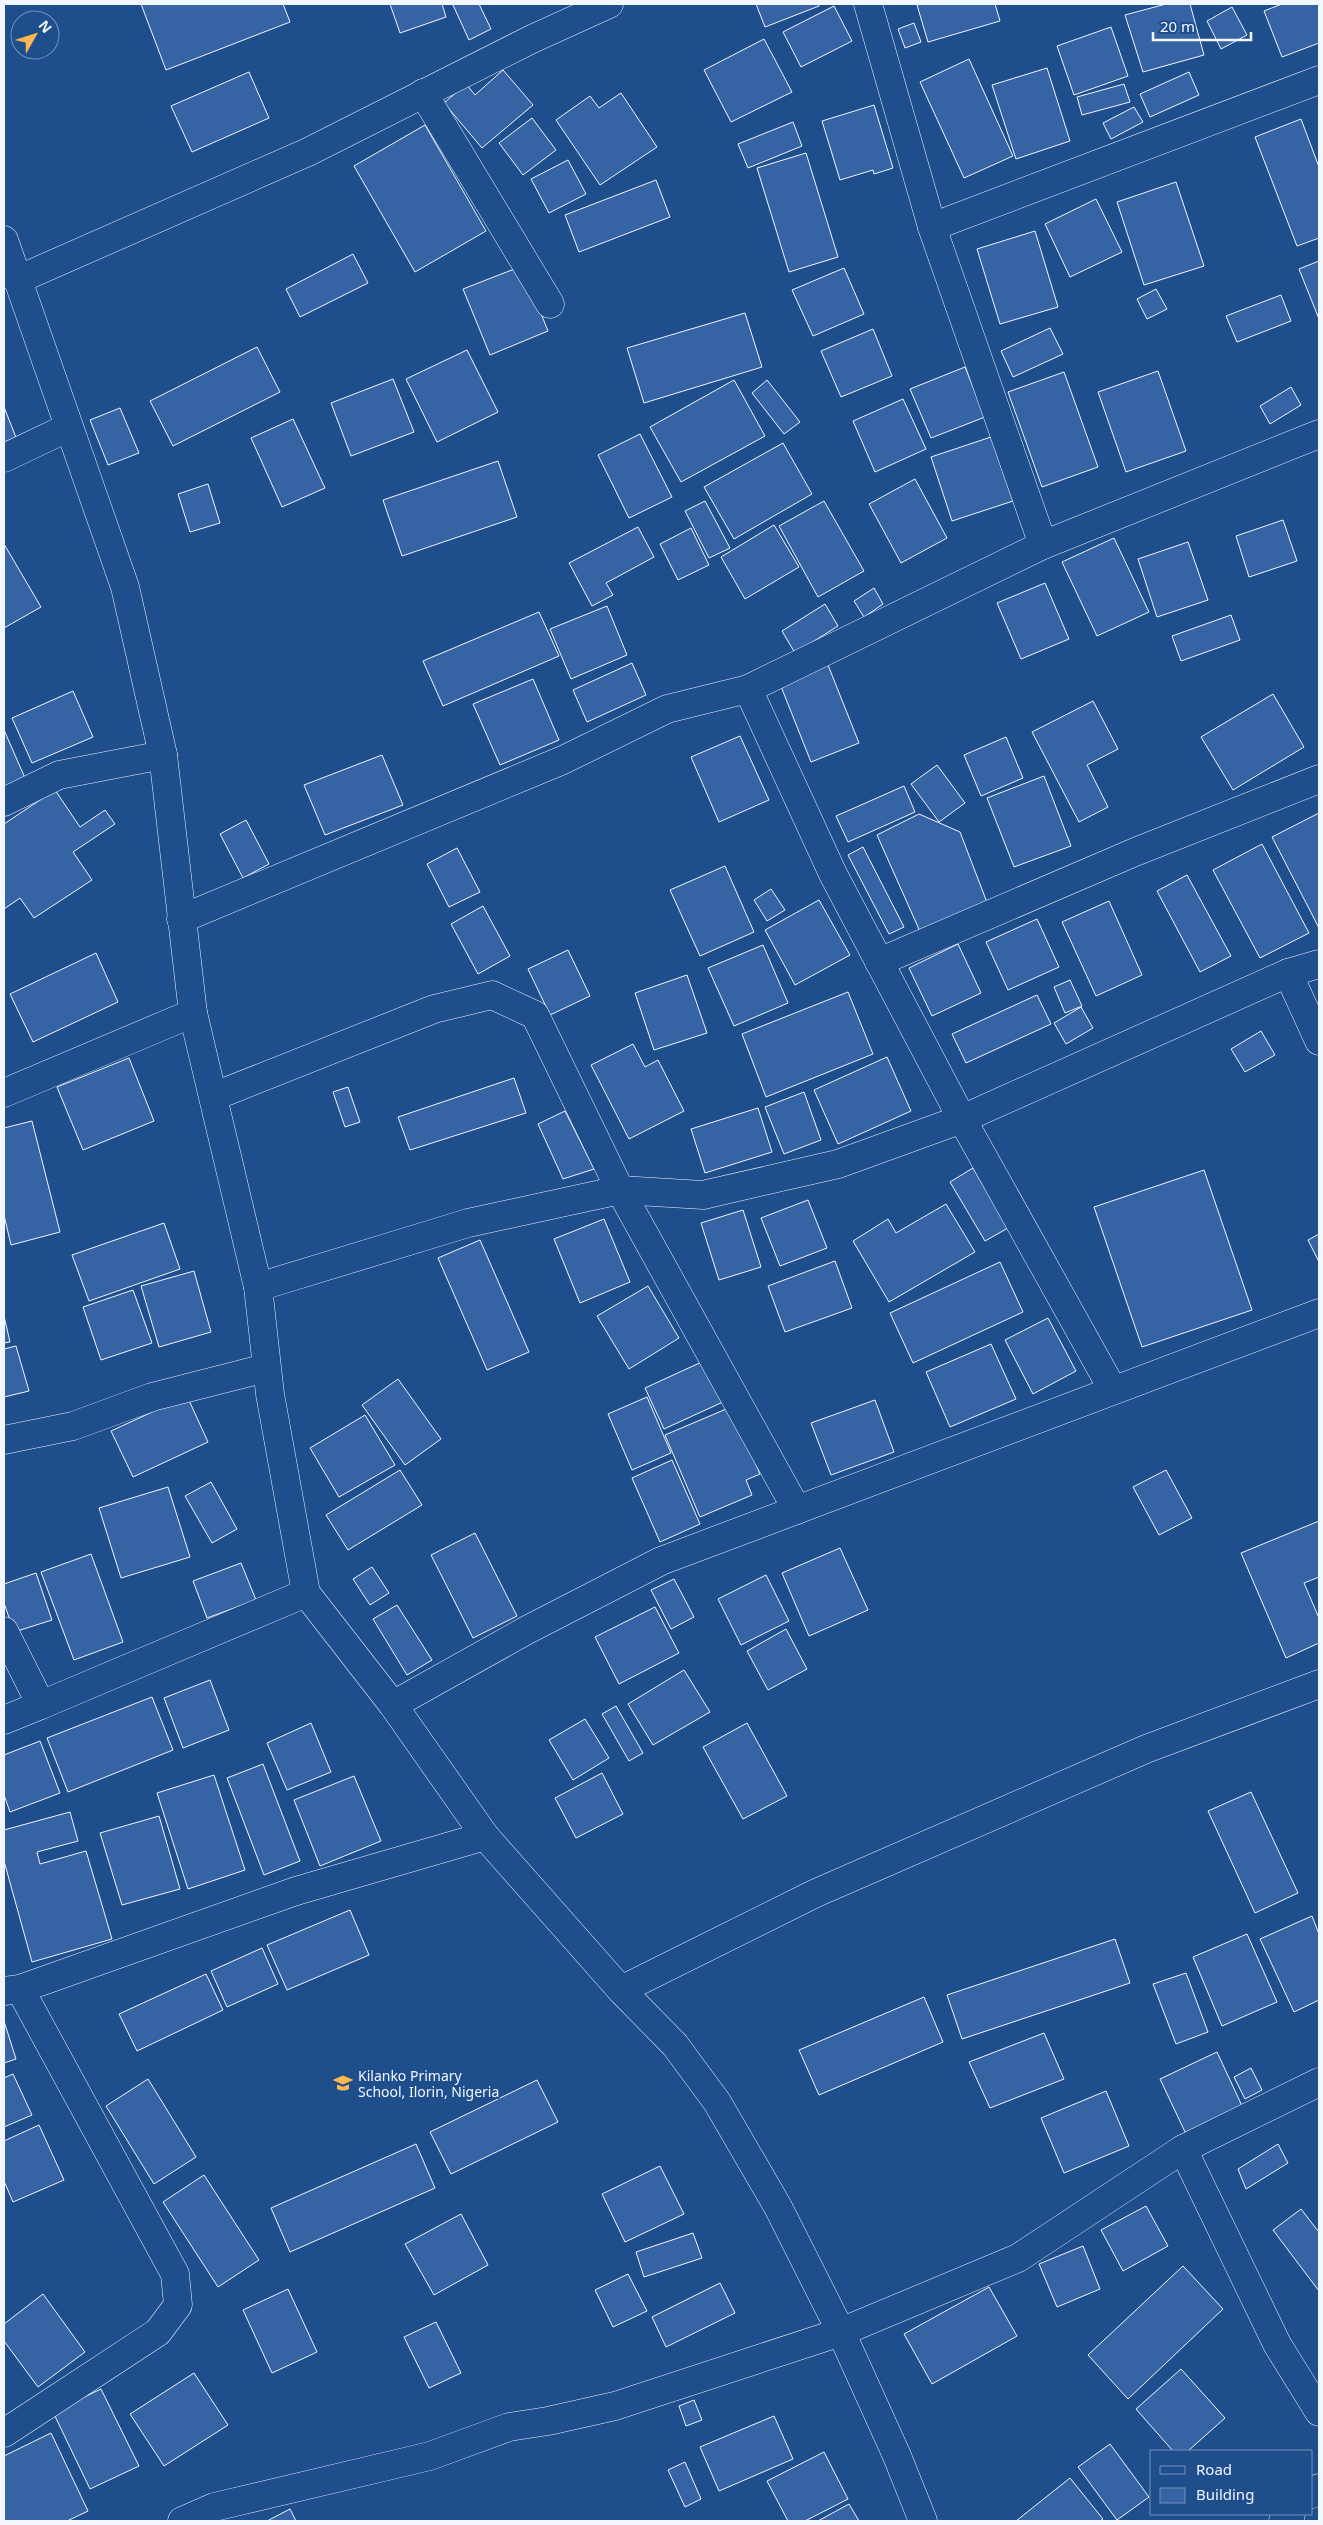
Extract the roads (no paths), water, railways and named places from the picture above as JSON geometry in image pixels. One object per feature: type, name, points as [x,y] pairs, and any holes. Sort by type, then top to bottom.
[{"type":"street","points":[[17,280],[308,152],[423,93],[609,4]]},
{"type":"street","points":[[868,4],[932,227],[1043,545]]},
{"type":"street","points":[[932,227],[1319,80]]},
{"type":"street","points":[[423,93],[550,304]]},
{"type":"street","points":[[4,240],[125,586],[164,755],[181,919],[194,1013],[215,1096],[258,1287],[266,1368],[306,1593],[393,1705],[485,1836],[621,1990],[675,2045],[717,2102],[778,2207],[841,2332],[897,2456],[923,2521]]},
{"type":"street","points":[[4,458],[69,428]]},
{"type":"street","points":[[181,919],[564,760],[666,709],[748,689],[1043,545],[1319,434]]},
{"type":"street","points":[[748,689],[833,874],[962,1119],[1113,1390]]},
{"type":"street","points":[[4,802],[59,775],[164,755]]},
{"type":"street","points":[[879,962],[1134,852],[1319,779]]},
{"type":"street","points":[[258,1287],[468,1223],[620,1190],[703,1195],[838,1164],[962,1119],[1288,974],[1319,964]]},
{"type":"street","points":[[1288,974],[1319,1040]]},
{"type":"street","points":[[215,1096],[434,1010],[492,994],[535,1015],[620,1190],[797,1510]]},
{"type":"street","points":[[4,1093],[194,1013]]},
{"type":"street","points":[[393,1705],[527,1630],[661,1561],[1319,1313]]},
{"type":"street","points":[[4,1440],[73,1426],[152,1397],[266,1368]]},
{"type":"street","points":[[4,1720],[306,1593]]},
{"type":"street","points":[[4,1631],[41,1705]]},
{"type":"street","points":[[621,1990],[816,1893],[1146,1749],[1319,1684]]},
{"type":"street","points":[[4,2433],[158,2332],[178,2305],[175,2274],[12,1990],[296,1891],[485,1836]]},
{"type":"street","points":[[182,2521],[214,2507],[430,2456],[508,2428],[615,2406],[841,2332],[1018,2258],[1183,2149],[1319,2082]]},
{"type":"street","points":[[1183,2149],[1276,2344],[1319,2412]]},
{"type":"place","name":"Kilanko Primary School, Ilorin, Nigeria","points":[[343,2083]]}]
